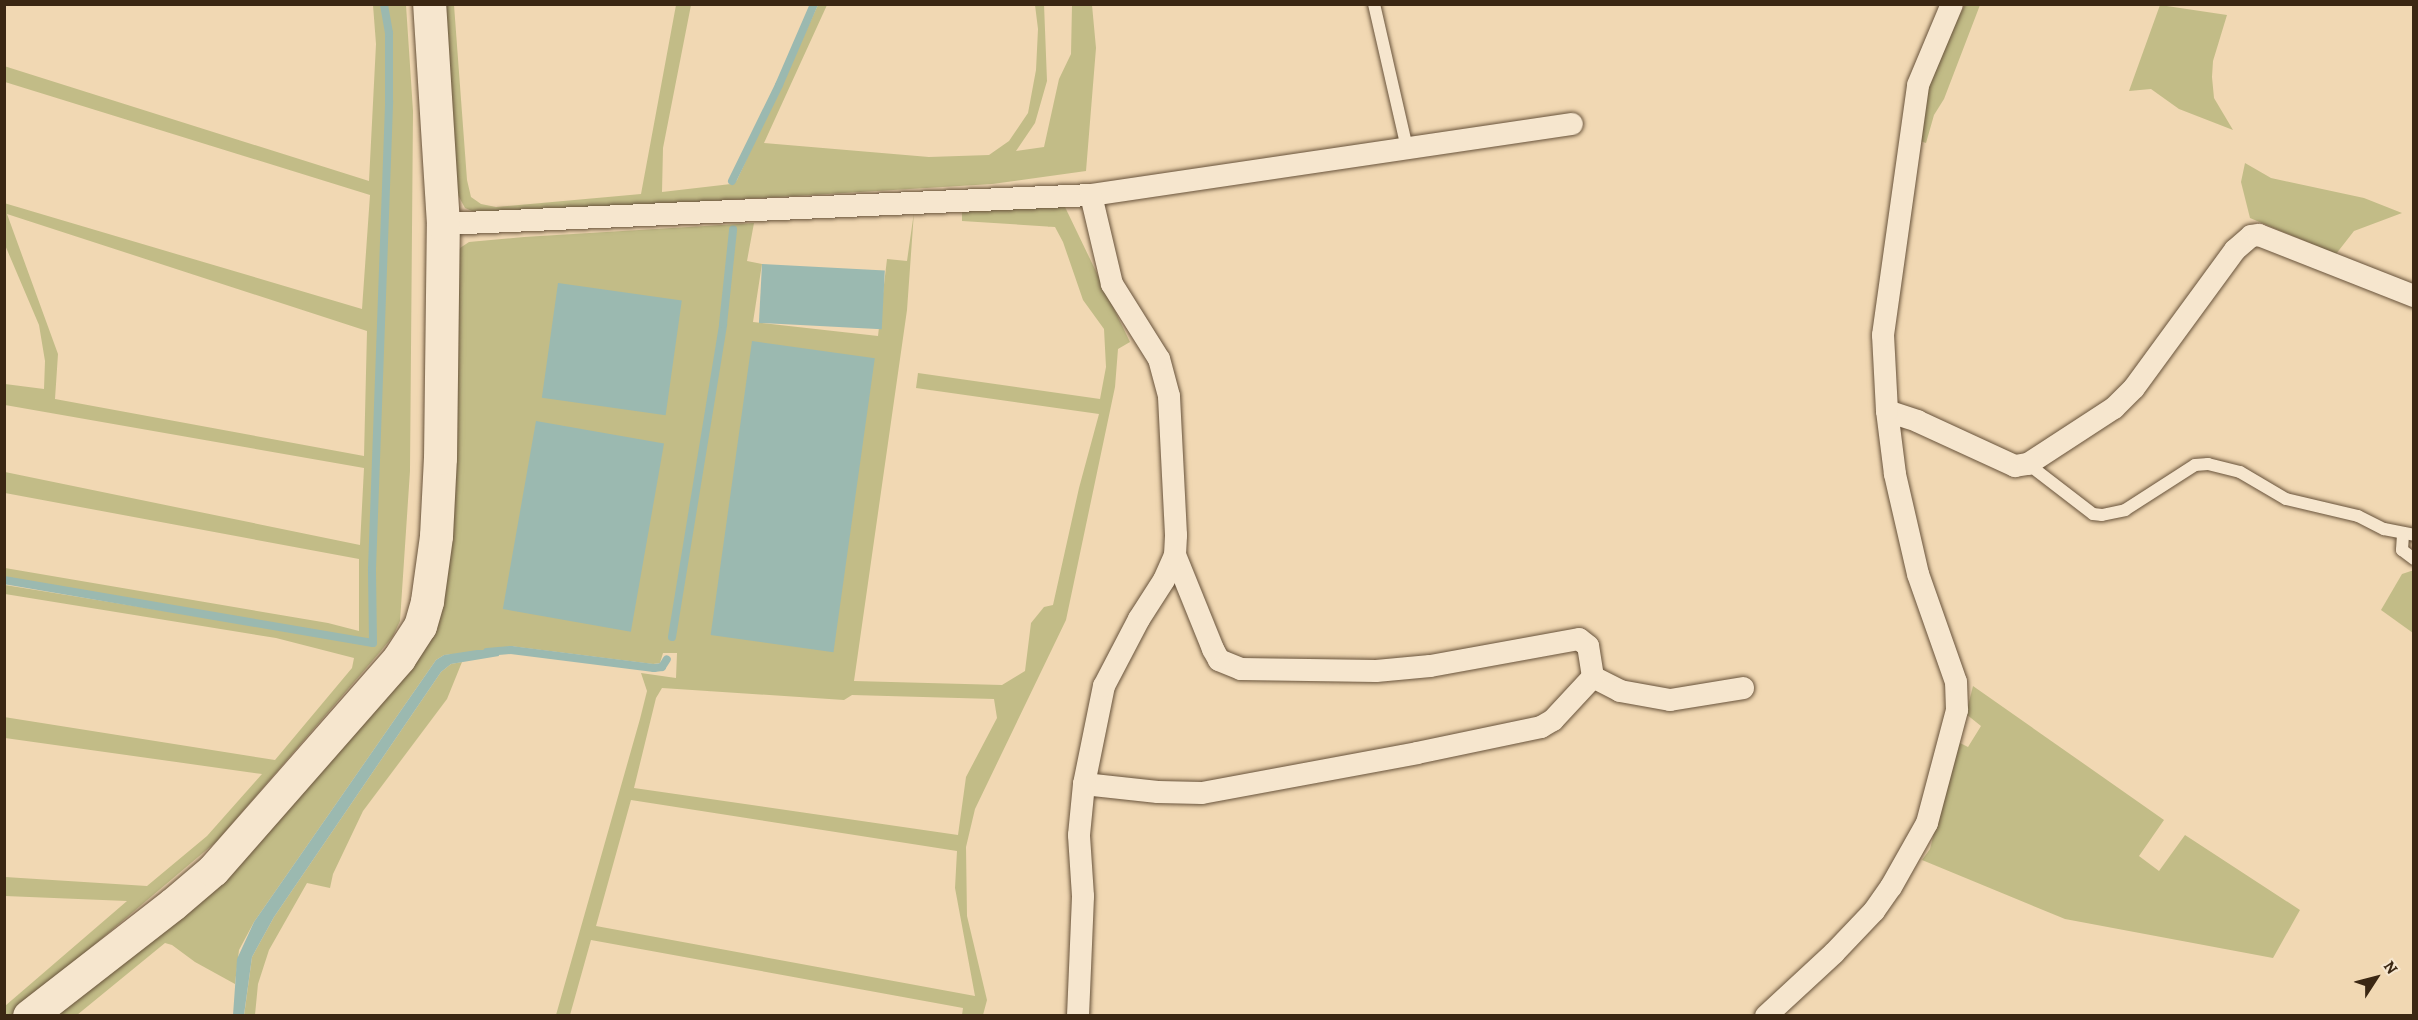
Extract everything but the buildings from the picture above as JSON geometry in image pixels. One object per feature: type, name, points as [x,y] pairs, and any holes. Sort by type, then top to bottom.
[{"type":"street","points":[[29,1016],[174,904],[213,870],[399,658],[420,626],[427,601],[436,536],[443,225],[429,4]]},
{"type":"street","points":[[1766,1016],[1874,911],[1891,887],[1927,823],[1957,710],[1956,682],[1918,574],[1895,474],[1887,411],[1883,335],[1918,85],[1953,4]]},
{"type":"street","points":[[443,225],[1091,195],[1572,124]]},
{"type":"street","points":[[1091,195],[1112,284],[1159,359],[1168,396],[1176,555],[1220,660],[1241,669],[1376,671],[1430,666],[1579,639],[1588,646],[1593,677]]},
{"type":"street","points":[[1887,411],[1917,421],[2015,466],[2028,464],[2114,408],[2134,388],[2235,250],[2251,236],[2259,236],[2414,296]]},
{"type":"street","points":[[1078,1016],[1083,896],[1079,835],[1084,784],[1104,686],[1176,555]]},
{"type":"street","points":[[1593,677],[1620,691],[1670,700],[1743,688]]},
{"type":"street","points":[[1084,784],[1158,792],[1202,793],[1541,727],[1553,720],[1593,677]]},
{"type":"lane","points":[[1374,4],[1407,148]]},
{"type":"lane","points":[[2028,464],[2093,514],[2102,515],[2125,510],[2195,465],[2226,466],[2286,499],[2358,516],[2408,535],[2402,550],[2414,559]]},
{"type":"shaded area","points":[[1044,4],[1047,81],[1035,123],[1016,151],[1044,147],[1059,79],[1071,54],[1072,5],[1092,5],[1096,48],[1086,171],[992,184],[529,212],[472,211],[465,208],[452,184],[442,5],[454,5],[467,180],[471,197],[481,204],[496,207],[641,194],[676,5],[691,5],[663,148],[662,192],[731,184],[737,180],[818,5],[827,5],[764,143],[929,157],[989,155],[1009,141],[1028,113],[1036,70],[1038,29],[1035,5]]},
{"type":"shaded area","points":[[373,5],[382,5],[387,34],[387,101],[370,569],[371,641],[5,577],[5,568],[328,623],[359,631],[359,559],[5,493],[5,472],[360,545],[364,468],[5,405],[5,384],[44,389],[45,361],[39,325],[5,245],[4,203],[362,309],[370,195],[5,82],[4,66],[369,181],[376,44]],"holes":[[[7,214],[367,331],[364,456],[55,399],[58,354]]]},
{"type":"shaded area","points":[[386,5],[406,5],[413,111],[410,471],[400,621],[393,636],[380,652],[217,841],[10,1016],[5,1015],[5,1006],[127,901],[5,896],[5,877],[147,886],[207,836],[262,774],[5,738],[4,717],[275,760],[352,668],[354,658],[276,638],[5,594],[5,585],[374,645],[391,101],[391,33]]},
{"type":"shaded area","points":[[1965,5],[1980,5],[1944,99],[1934,115],[1926,143],[1920,141],[1927,85],[1938,57]]},
{"type":"shaded area","points":[[2160,5],[2227,15],[2213,61],[2212,77],[2214,98],[2233,130],[2179,109],[2151,89],[2129,91]]},
{"type":"shaded area","points":[[2245,163],[2271,178],[2364,198],[2402,213],[2354,231],[2336,254],[2250,218],[2241,182]]},
{"type":"shaded area","points":[[1065,207],[1130,342],[1118,349],[1115,387],[1066,620],[975,809],[966,847],[967,916],[987,1000],[983,1015],[962,1015],[963,1008],[591,940],[570,1015],[556,1015],[647,691],[641,673],[676,678],[677,653],[663,653],[660,663],[653,664],[510,646],[498,650],[444,655],[436,660],[254,922],[239,950],[235,984],[195,962],[172,945],[165,943],[77,1015],[50,1016],[172,915],[446,576],[452,542],[456,256],[460,248],[469,242],[754,223],[747,261],[762,264],[753,322],[878,336],[887,259],[907,261],[914,212],[907,310],[854,681],[1002,685],[1025,671],[1031,623],[1044,607],[1053,605],[1079,488],[1099,414],[916,388],[918,373],[1100,399],[1106,367],[1104,329],[1083,300],[1063,242],[1055,227],[962,221],[962,212],[969,208]],"holes":[[[731,230],[735,230],[725,324],[674,638],[670,636],[721,324]],[[662,688],[844,700],[852,695],[994,699],[997,718],[966,777],[958,835],[634,788],[656,698]],[[631,800],[957,851],[955,888],[975,996],[596,926]]]},
{"type":"shaded area","points":[[2414,571],[2413,633],[2381,610],[2402,574]]},
{"type":"shaded area","points":[[462,662],[447,699],[363,811],[333,874],[330,888],[307,883],[269,950],[258,984],[255,1015],[244,1016],[252,957],[274,917],[441,672],[451,664]]},
{"type":"shaded area","points":[[1973,686],[2164,820],[2139,856],[2159,871],[2185,835],[2300,910],[2273,958],[2065,919],[1922,860],[1930,849],[1952,761],[1960,743],[1968,747],[1981,726],[1966,714]]},
{"type":"water","points":[[762,264],[885,270],[882,329],[759,323]]},
{"type":"water","points":[[558,283],[682,300],[666,415],[542,398]]},
{"type":"water","points":[[752,341],[875,358],[833,652],[711,635]]},
{"type":"water","points":[[536,421],[664,444],[631,632],[503,609]]},
{"type":"water","points":[[477,650],[498,650],[499,656],[451,664],[441,672],[274,917],[252,957],[244,1015],[233,1015],[237,959],[254,922],[436,660],[444,655]]},
{"type":"waterway","points":[[4,580],[373,643],[372,569],[389,101],[389,33],[384,4]]},
{"type":"waterway","points":[[732,181],[779,85],[814,4]]},
{"type":"waterway","points":[[672,637],[723,324],[733,230]]},
{"type":"waterway","points":[[487,652],[511,650],[654,668],[662,667],[667,659]]}]
